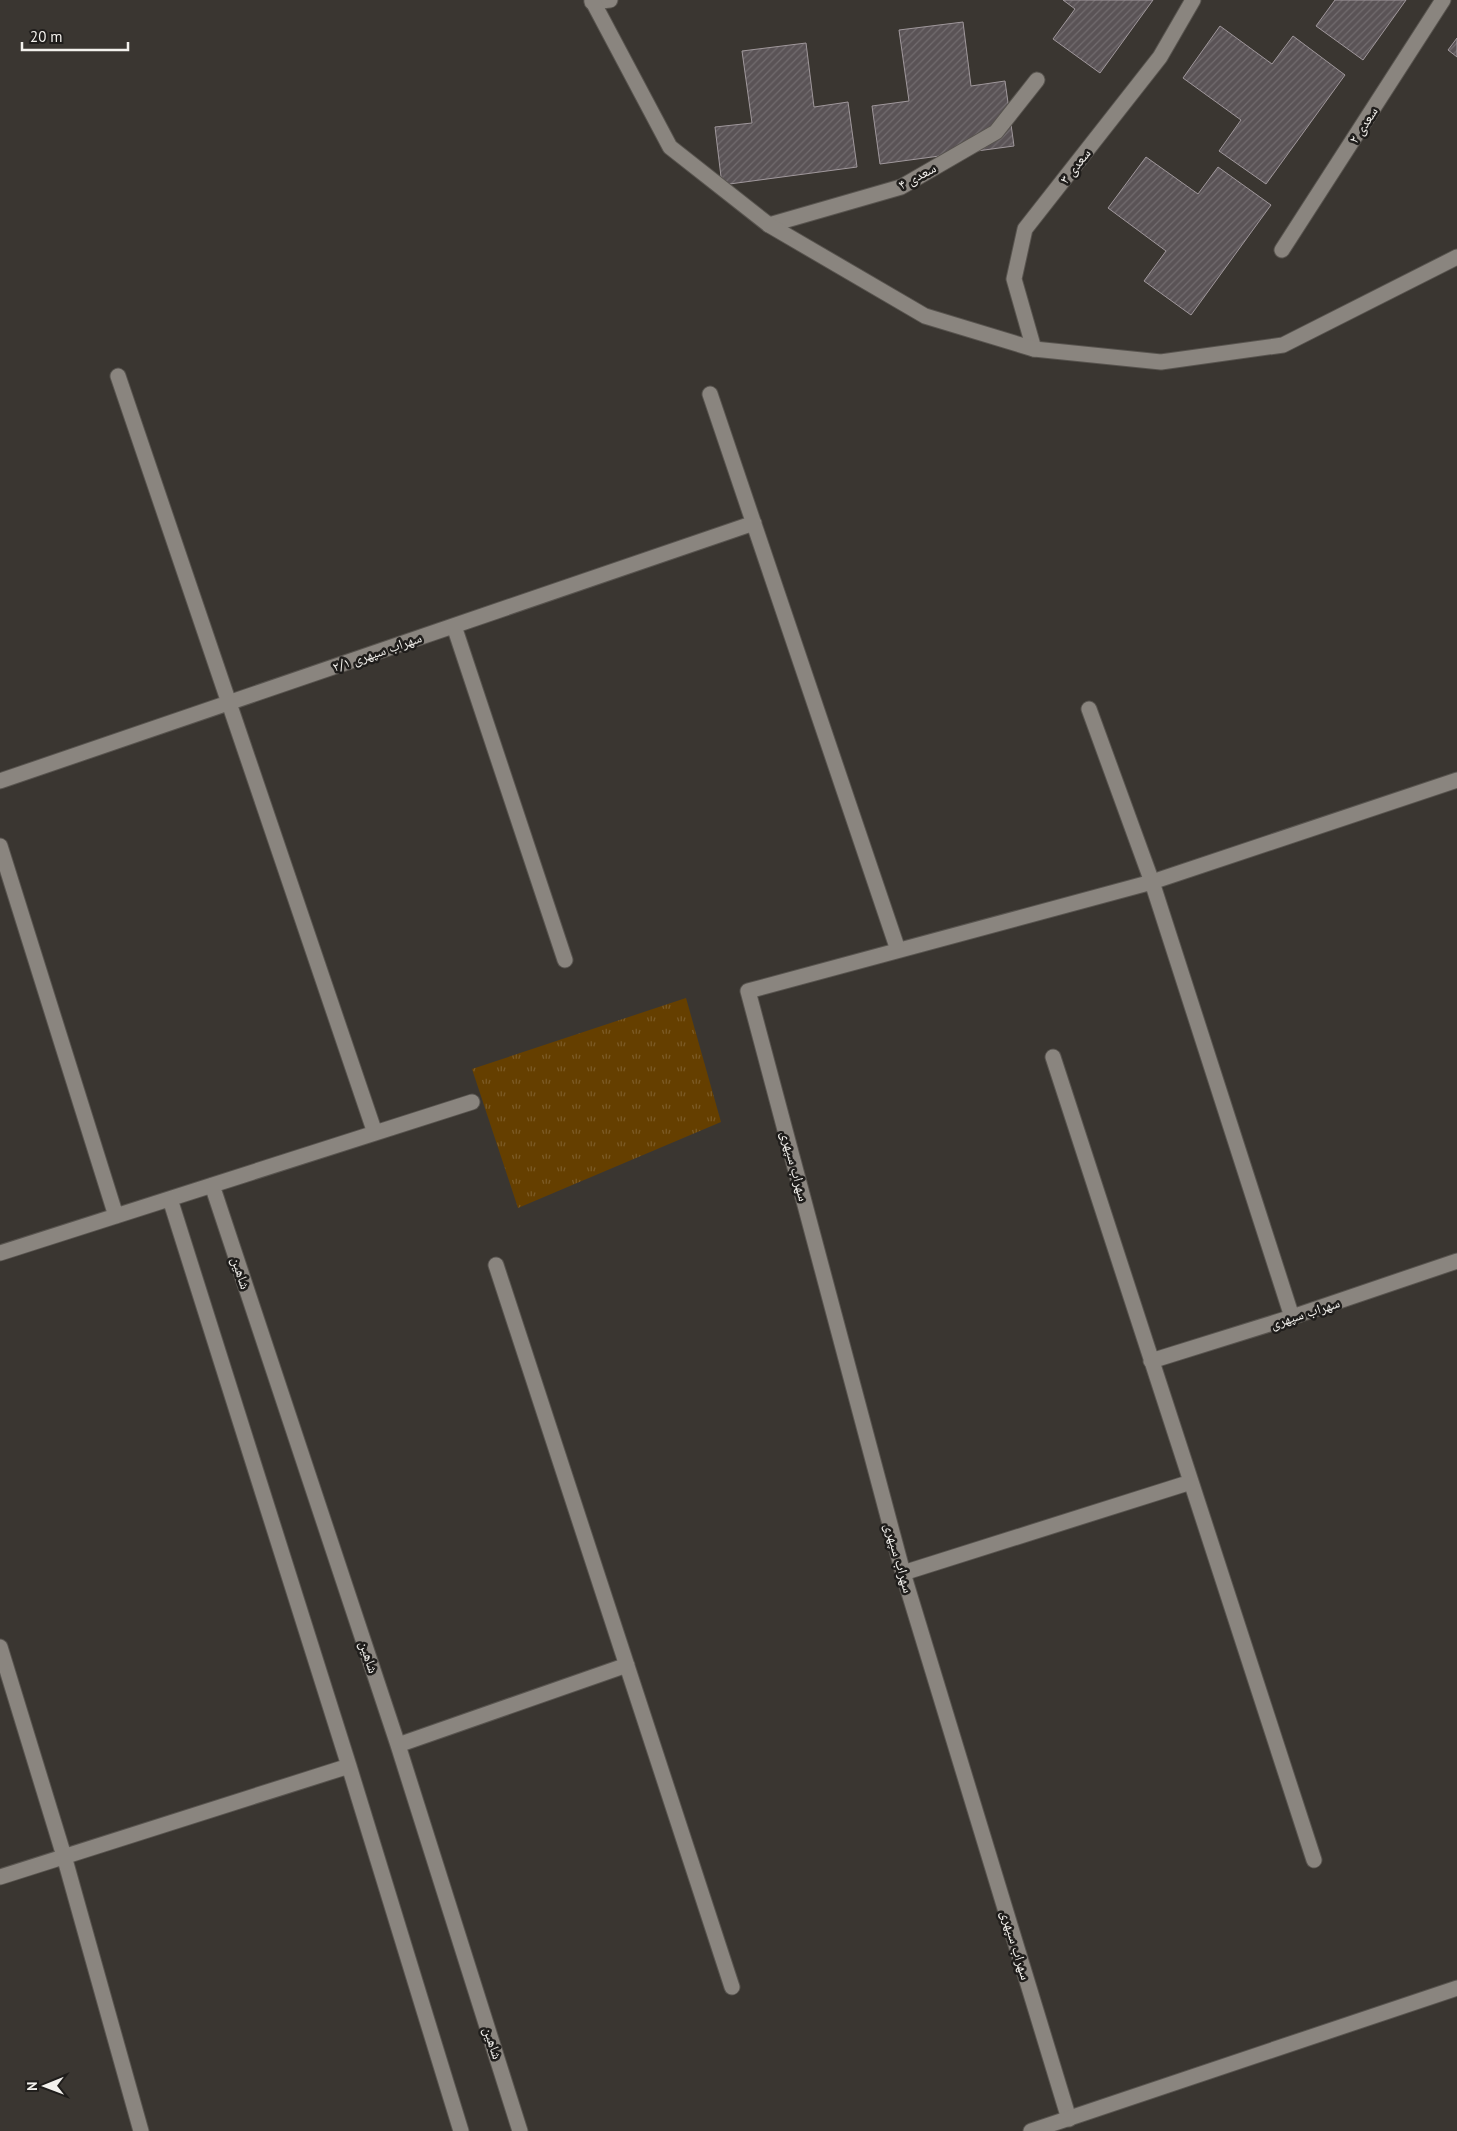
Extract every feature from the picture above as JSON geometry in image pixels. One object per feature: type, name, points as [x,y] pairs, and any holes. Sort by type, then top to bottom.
[{"type":"street","points":[[610,0],[592,1],[670,147],[769,226],[925,316],[1034,349],[1161,362],[1283,345],[1457,257]]},
{"type":"street","name":"سعدی ۳","points":[[1034,349],[1014,280],[1025,229],[1160,57],[1193,0]]},
{"type":"street","name":"سعدی ۲","points":[[1282,250],[1443,0]]},
{"type":"street","name":"سعدی ۴","points":[[769,226],[901,187],[996,132],[1037,80]]},
{"type":"street","points":[[118,376],[374,1133]]},
{"type":"street","points":[[710,394],[898,950],[1152,882],[1457,780]]},
{"type":"street","name":"سهراب سپهری ۲/۱","points":[[0,781],[754,523]]},
{"type":"street","points":[[454,626],[566,960]]},
{"type":"street","points":[[1089,709],[1152,882],[1292,1317]]},
{"type":"street","points":[[0,846],[116,1216]]},
{"type":"street","name":"سهراب سپهری","points":[[898,950],[748,991],[903,1572],[1069,2119]]},
{"type":"street","points":[[1053,1057],[1314,1860]]},
{"type":"street","points":[[0,1252],[472,1102]]},
{"type":"street","name":"شاهین","points":[[212,1186],[398,1745],[520,2131]]},
{"type":"street","points":[[170,1199],[349,1766],[461,2131]]},
{"type":"street","name":"سهراب سپهری","points":[[1151,1361],[1292,1317],[1457,1262]]},
{"type":"street","points":[[496,1265],[732,1987]]},
{"type":"street","points":[[903,1572],[1191,1482]]},
{"type":"street","points":[[0,1648],[64,1856],[141,2131]]},
{"type":"street","points":[[398,1745],[627,1666]]},
{"type":"street","points":[[0,1877],[349,1766]]},
{"type":"street","points":[[1031,2131],[1457,1988]]},
{"type":"green space","points":[[686,998],[721,1122],[518,1208],[472,1069]]},
{"type":"building","points":[[1063,0],[1153,0],[1100,73],[1053,39],[1075,9]]},
{"type":"building","points":[[1335,0],[1406,0],[1363,60],[1316,26]]},
{"type":"building","points":[[963,22],[971,86],[1005,81],[1014,146],[880,164],[872,106],[909,101],[899,30]]},
{"type":"building","points":[[1220,26],[1272,64],[1293,36],[1345,75],[1266,184],[1219,151],[1241,120],[1183,78]]},
{"type":"building","points":[[1457,38],[1457,57],[1448,50]]},
{"type":"building","points":[[806,43],[814,107],[848,102],[857,167],[722,185],[715,127],[752,123],[742,51]]},
{"type":"building","points":[[1146,157],[1198,194],[1218,167],[1271,205],[1191,315],[1144,281],[1166,251],[1108,208]]}]
